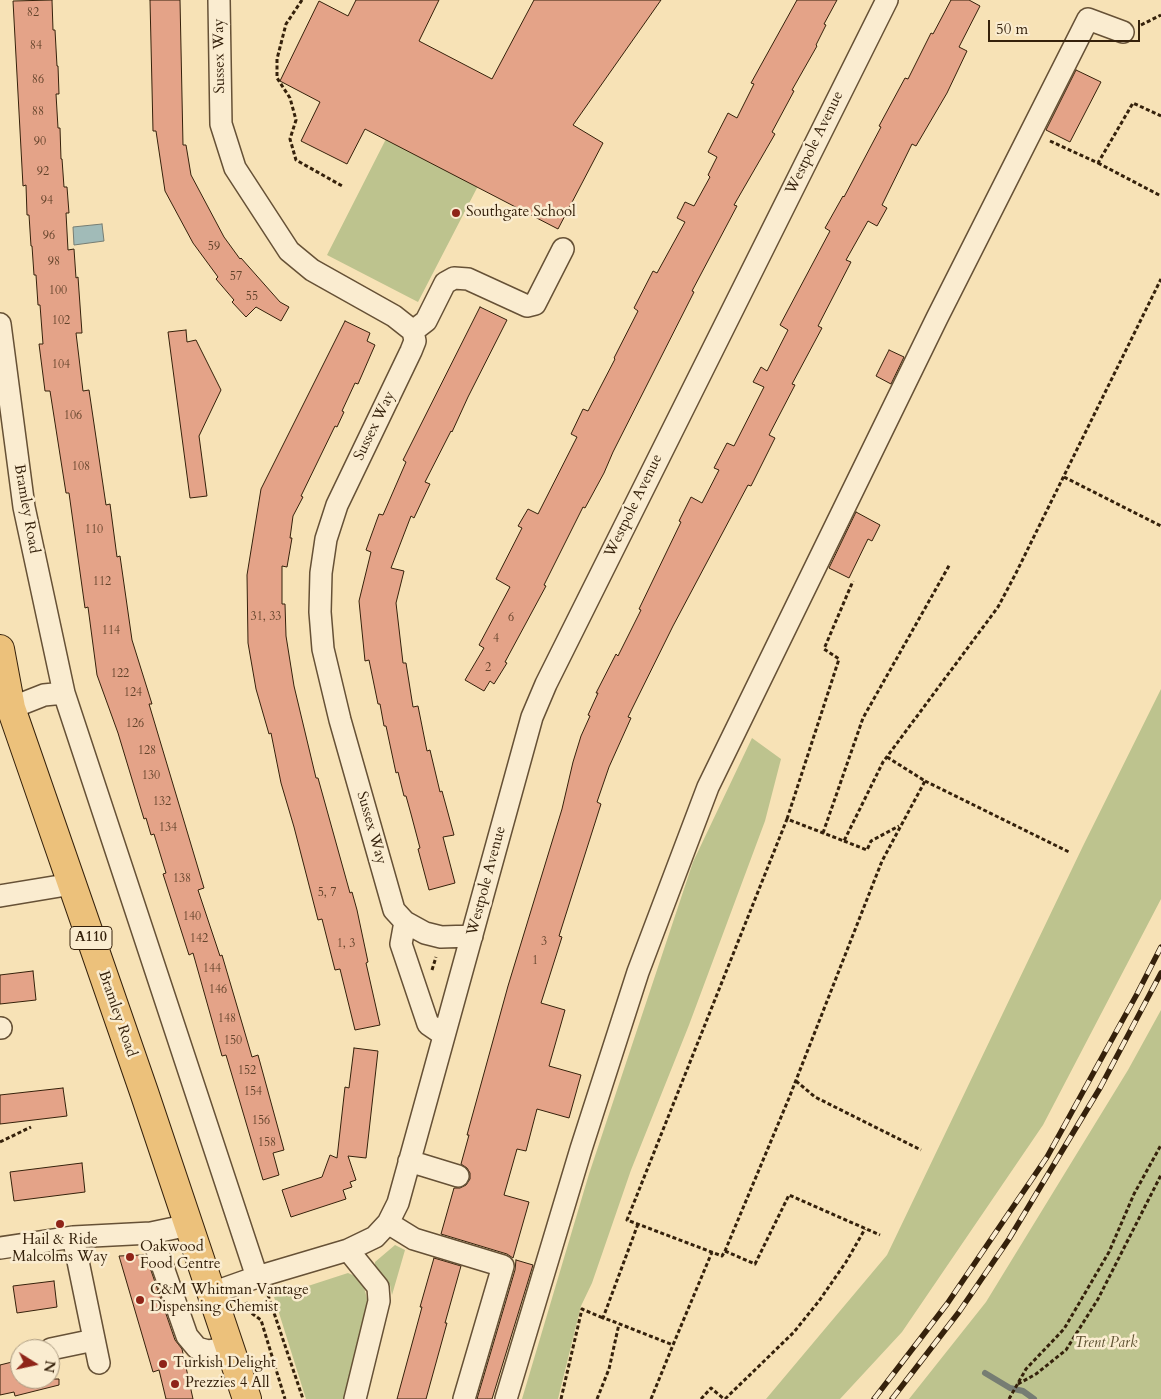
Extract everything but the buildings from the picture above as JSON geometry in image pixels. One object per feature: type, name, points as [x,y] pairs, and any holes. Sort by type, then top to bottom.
[{"type":"main road","name":"Bramley Road","points":[[1,658],[11,708],[247,1399]]},
{"type":"street","name":"Sussex Way","points":[[219,0],[222,124],[235,168],[290,251],[312,270],[394,316],[413,331],[415,342],[337,505],[326,539],[321,573],[320,612],[323,650],[340,720],[394,910],[405,922],[425,933],[442,937],[472,936]]},
{"type":"street","name":"Westpole Avenue","points":[[444,1035],[532,717],[546,684],[887,0]]},
{"type":"street","points":[[506,1399],[578,1158],[638,972],[708,787],[937,318],[1088,19],[1123,32]]},
{"type":"street","points":[[413,331],[426,321],[445,283],[454,278],[468,279],[527,306],[535,304],[563,249]]},
{"type":"street","name":"Bramley Road","points":[[0,326],[24,507],[64,693],[257,1277]]},
{"type":"street","points":[[11,708],[44,695],[64,693]]},
{"type":"street","points":[[0,896],[72,884]]},
{"type":"street","points":[[212,1293],[257,1277],[348,1250],[374,1237],[388,1223],[398,1203],[444,1035],[428,1024],[402,944],[405,922]]},
{"type":"street","points":[[409,1161],[458,1176]]},
{"type":"street","points":[[388,1223],[414,1239],[503,1266],[464,1399]]},
{"type":"street","points":[[0,1248],[73,1237],[151,1233],[189,1225]]},
{"type":"street","points":[[151,1233],[187,1336],[197,1348],[208,1351],[230,1346]]},
{"type":"street","points":[[73,1237],[99,1363]]},
{"type":"street","points":[[348,1250],[378,1287],[379,1301],[355,1399]]},
{"type":"street","points":[[60,1347],[94,1340]]},
{"type":"path","points":[[302,0],[286,24],[277,59],[277,78],[290,98],[296,120],[290,139],[296,160],[344,186]]},
{"type":"path","points":[[1098,164],[1133,103],[1161,116]]},
{"type":"path","points":[[1031,132],[1161,196]]},
{"type":"path","points":[[844,841],[887,757],[998,607],[1161,279]]},
{"type":"path","points":[[1064,477],[1161,526]]},
{"type":"path","points":[[823,833],[863,718],[950,564]]},
{"type":"path","points":[[853,581],[824,649],[838,659],[787,819],[628,1220],[722,1256],[796,1081],[882,861],[925,781]]},
{"type":"path","points":[[887,757],[925,781],[1069,852]]},
{"type":"path","points":[[787,819],[867,850],[871,841],[900,825]]},
{"type":"path","points":[[416,986],[430,980],[442,937]]},
{"type":"path","points":[[796,1081],[815,1097],[921,1150]]},
{"type":"path","points":[[0,1142],[31,1127]]},
{"type":"path","points":[[1010,1398],[1026,1369],[1064,1328],[1109,1252],[1134,1194],[1161,1146]]},
{"type":"path","points":[[1018,1385],[1036,1374],[1066,1350],[1098,1299],[1161,1175]]},
{"type":"path","points":[[725,1251],[755,1264],[789,1195],[880,1235]]},
{"type":"path","points":[[603,1318],[638,1224]]},
{"type":"path","points":[[701,1399],[711,1388],[725,1399],[763,1364],[819,1301],[866,1229]]},
{"type":"path","points":[[651,1399],[712,1252]]},
{"type":"path","points":[[268,1296],[303,1399]]},
{"type":"path","points":[[248,1307],[250,1312],[261,1320],[285,1399]]},
{"type":"path","points":[[561,1399],[582,1309],[673,1345]]},
{"type":"path","points":[[596,1399],[609,1369],[619,1324]]},
{"type":"green space","points":[[386,139],[478,186],[418,302],[327,255]]},
{"type":"green space","points":[[1161,689],[1161,899],[1043,1125],[902,1332],[840,1399],[766,1399],[887,1255],[1083,846]]},
{"type":"green space","points":[[752,738],[781,759],[765,821],[689,1025],[631,1170],[592,1283],[581,1306],[558,1399],[522,1399],[589,1174],[693,862]]},
{"type":"green space","name":"Trent Park","points":[[1161,1010],[1161,1399],[909,1399],[986,1302],[1128,1070]]},
{"type":"green space","points":[[395,1245],[405,1250],[392,1295],[390,1285],[375,1266],[375,1262]]},
{"type":"green space","points":[[348,1273],[355,1276],[364,1287],[367,1299],[366,1315],[345,1399],[306,1399],[274,1297]]},
{"type":"water","points":[[102,224],[104,241],[74,245],[73,227]]},
{"type":"waterway","points":[[985,1373],[1010,1388],[1023,1391],[1034,1399]]},
{"type":"railway","points":[[874,1399],[947,1304],[1047,1157],[1161,947]]},
{"type":"railway","points":[[892,1399],[959,1312],[1009,1239],[1100,1088],[1161,973]]},
{"type":"place","name":"Southgate School","points":[[456,213]]},
{"type":"place","name":"Hail & Ride Malcolms Way","points":[[60,1224]]},
{"type":"place","name":"Oakwood Food Centre","points":[[130,1257]]},
{"type":"place","name":"C&M Whitman Vantage Dispensing Chemist","points":[[140,1300]]},
{"type":"place","name":"Turkish Delight","points":[[163,1364]]},
{"type":"place","name":"Prezzies 4 All","points":[[175,1384]]}]
